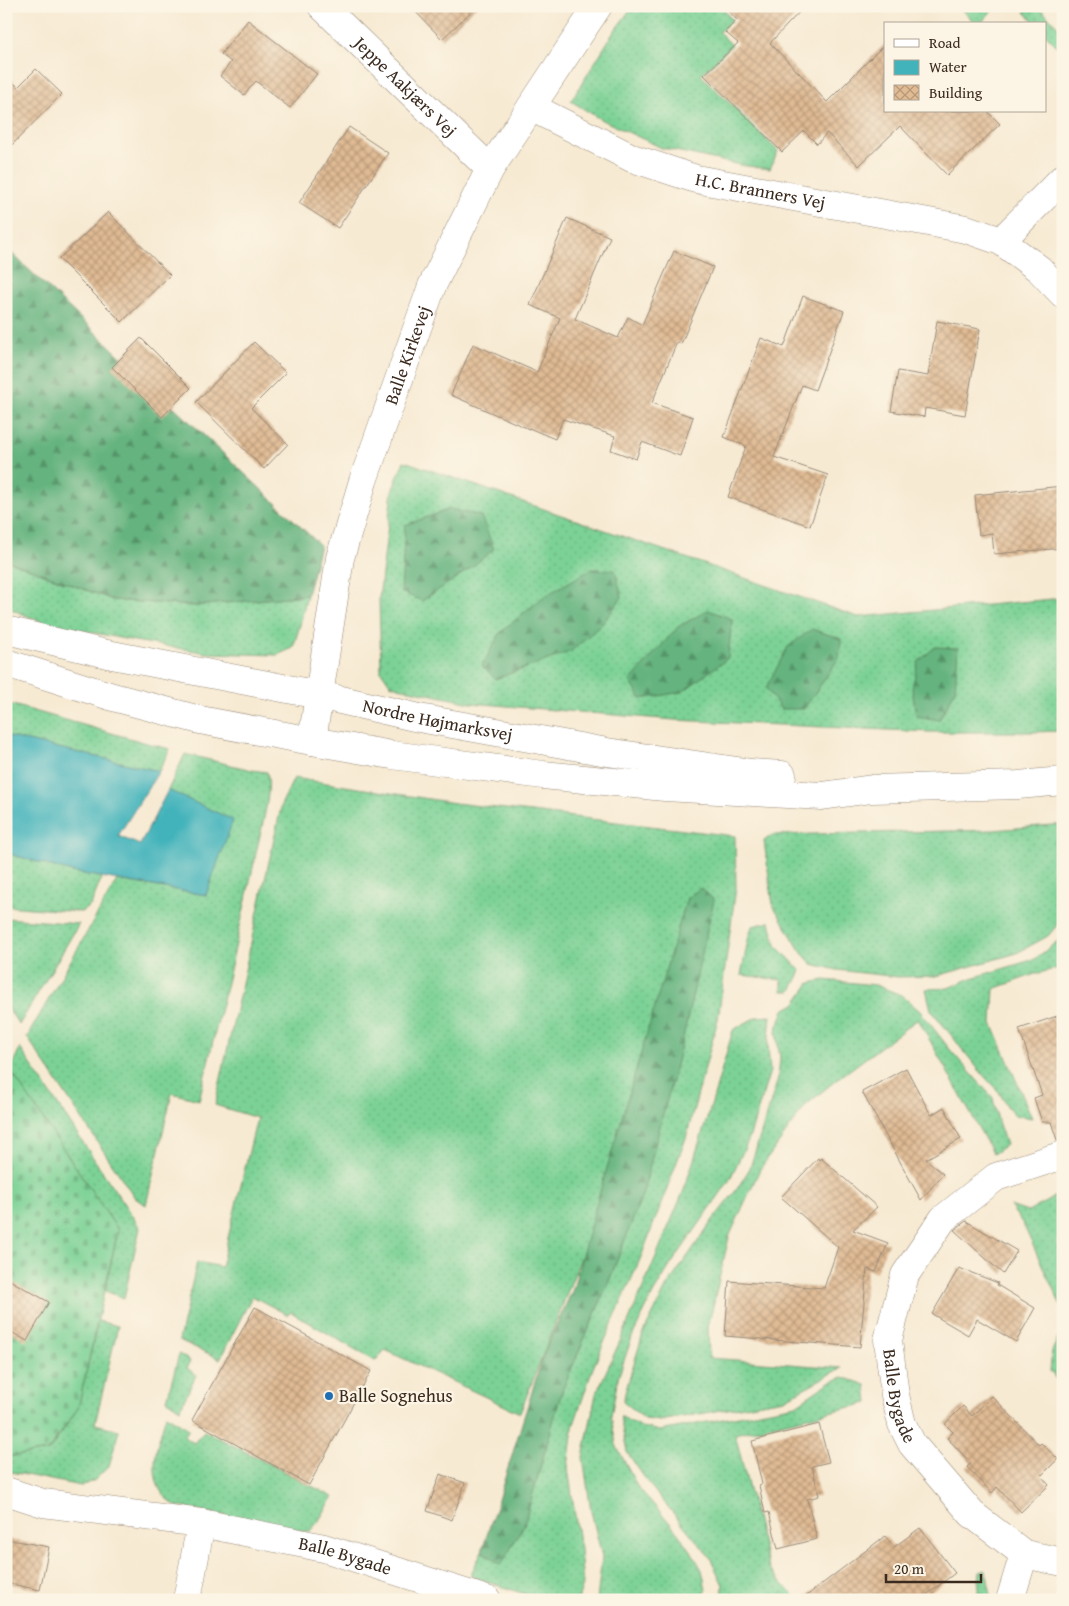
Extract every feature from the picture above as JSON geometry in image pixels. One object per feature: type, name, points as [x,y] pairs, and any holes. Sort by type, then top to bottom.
[{"type":"street","name":"Jeppe Aakjærs Vej","points":[[322,6],[490,169]]},
{"type":"street","name":"Balle Kirkevej","points":[[312,741],[340,558],[363,481],[432,286],[490,169],[598,6]]},
{"type":"street","name":"H.C. Branners Vej","points":[[531,107],[632,158],[696,179],[966,230],[1001,241],[1039,269],[1063,294]]},
{"type":"street","points":[[1001,241],[1063,178]]},
{"type":"street","name":"Nordre Højmarksvej","points":[[6,630],[107,654],[319,695],[419,718],[607,752],[751,773],[821,778],[872,789]]},
{"type":"street","name":"Nordre Højmarksvej","points":[[6,663],[113,697],[200,720],[392,754],[543,775],[665,788],[822,796],[872,789],[1018,785],[1063,781]]},
{"type":"street","name":"Balle Bygade","points":[[1063,1155],[996,1177],[943,1219],[905,1275],[888,1340],[895,1395],[902,1424],[912,1444],[972,1514],[1024,1554],[1063,1562]]},
{"type":"street","name":"Balle Bygade","points":[[6,1491],[43,1503],[201,1522],[324,1548],[487,1600]]},
{"type":"street","points":[[187,1600],[201,1522]]},
{"type":"street","points":[[1010,1600],[1024,1554]]},
{"type":"green space","points":[[633,6],[721,6],[732,20],[719,32],[732,45],[701,75],[778,151],[770,169],[740,165],[662,148],[600,119],[571,101],[615,30]]},
{"type":"green space","points":[[959,6],[996,6],[982,22],[974,22]]},
{"type":"green space","points":[[1029,6],[1038,6],[1063,32],[1063,52],[1046,35],[1046,22],[1034,22],[1024,11]]},
{"type":"green space","points":[[6,248],[320,545],[307,595],[195,606],[113,600],[6,560]]},
{"type":"green space","points":[[404,461],[858,617],[1063,598],[1063,731],[930,732],[674,720],[471,703],[390,684],[381,671],[379,599],[392,491]]},
{"type":"green space","points":[[450,509],[481,516],[494,549],[471,568],[422,601],[401,592],[405,525]]},
{"type":"green space","points":[[6,560],[113,600],[195,606],[307,595],[293,648],[277,655],[207,653],[44,623],[6,607]]},
{"type":"green space","points":[[592,569],[615,570],[622,597],[602,624],[570,652],[495,679],[482,666],[500,633],[543,597]]},
{"type":"green space","points":[[708,610],[732,619],[728,658],[682,692],[641,699],[630,681],[678,627]]},
{"type":"green space","points":[[812,629],[841,639],[839,658],[804,709],[781,709],[766,688],[788,647]]},
{"type":"green space","points":[[935,647],[958,648],[955,691],[939,720],[916,716],[912,689],[918,662]]},
{"type":"green space","points":[[6,703],[170,749],[159,771],[6,736]]},
{"type":"green space","points":[[185,754],[267,772],[268,791],[265,814],[242,919],[199,1100],[172,1093],[146,1205],[135,1198],[27,1037],[117,880],[206,895],[232,821],[168,790]]},
{"type":"green space","points":[[294,778],[455,803],[735,836],[736,887],[718,1019],[686,1138],[641,1257],[593,1368],[573,1427],[568,1468],[580,1549],[583,1585],[578,1600],[543,1600],[470,1576],[482,1551],[501,1565],[562,1391],[621,1250],[588,1240],[520,1413],[385,1350],[375,1361],[291,1312],[288,1315],[252,1296],[220,1359],[179,1340],[197,1262],[221,1267],[257,1118],[215,1105],[282,803]]},
{"type":"green space","points":[[1063,824],[1063,918],[1048,936],[1017,953],[937,976],[898,977],[837,970],[812,964],[801,952],[773,905],[764,841],[772,835],[994,830]]},
{"type":"green space","points":[[6,853],[72,872],[102,877],[91,905],[81,912],[6,906]]},
{"type":"green space","points":[[701,888],[714,900],[683,1038],[642,1196],[609,1281],[562,1391],[524,1525],[501,1565],[482,1551],[545,1350],[573,1289],[687,898]]},
{"type":"green space","points":[[6,918],[79,924],[19,1025],[6,1005]]},
{"type":"green space","points":[[770,922],[776,945],[801,971],[791,991],[782,991],[782,980],[741,975],[752,926]]},
{"type":"green space","points":[[1063,935],[1063,967],[1035,974],[994,989],[992,1023],[1032,1118],[1015,1115],[999,1092],[931,1010],[926,989],[948,988],[972,978],[1035,959]]},
{"type":"green space","points":[[824,980],[876,985],[901,995],[920,1011],[952,1052],[993,1098],[1006,1145],[993,1154],[918,1019],[835,1081],[806,1105],[760,1169],[729,1237],[708,1327],[709,1358],[842,1368],[784,1399],[660,1421],[645,1419],[623,1402],[643,1334],[667,1286],[750,1168],[778,1079],[780,1058],[776,1031],[784,1010],[795,1004],[810,983]]},
{"type":"green space","points":[[771,1016],[768,1046],[770,1071],[749,1139],[729,1181],[670,1266],[653,1294],[632,1337],[618,1378],[611,1416],[616,1445],[637,1486],[690,1549],[702,1570],[706,1589],[701,1600],[597,1600],[602,1557],[591,1511],[583,1457],[596,1394],[684,1190],[733,1030],[756,1017]]},
{"type":"green space","points":[[20,1048],[140,1228],[124,1298],[105,1291],[118,1230],[10,1070]]},
{"type":"green space","points":[[6,1064],[118,1230],[78,1408],[48,1451],[6,1457]]},
{"type":"green space","points":[[1056,1196],[1063,1215],[1063,1310],[1023,1224],[1010,1206],[1028,1212]]},
{"type":"green space","points":[[98,1321],[118,1326],[95,1424],[119,1430],[109,1466],[95,1480],[81,1486],[6,1471],[6,1457],[49,1451],[78,1408]]},
{"type":"green space","points":[[1063,1328],[1063,1388],[1050,1371],[1052,1351]]},
{"type":"green space","points":[[179,1354],[190,1361],[187,1368],[196,1375],[180,1409],[167,1400]]},
{"type":"green space","points":[[843,1377],[866,1385],[868,1403],[735,1434],[769,1569],[798,1600],[722,1600],[723,1585],[710,1557],[648,1483],[627,1452],[620,1416],[641,1427],[660,1431],[796,1405],[830,1382]]},
{"type":"green space","points":[[166,1415],[189,1429],[184,1437],[194,1443],[204,1431],[333,1497],[318,1522],[309,1532],[176,1506],[164,1496],[156,1477],[156,1456]]},
{"type":"green space","points":[[986,1570],[991,1595],[990,1600],[977,1600],[980,1572]]},
{"type":"water","points":[[6,736],[159,771],[118,836],[140,845],[168,790],[233,820],[206,895],[72,872],[6,853]]},
{"type":"building","points":[[410,6],[477,6],[442,39]]},
{"type":"building","points":[[724,6],[805,6],[770,43],[827,102],[884,45],[884,112],[988,112],[1000,124],[947,175],[900,126],[859,166],[827,133],[817,144],[804,131],[782,152],[704,75],[738,43],[725,32],[737,20]]},
{"type":"building","points":[[248,20],[317,74],[290,108],[256,81],[244,95],[220,76],[231,62],[221,54]]},
{"type":"building","points":[[36,69],[62,94],[6,151],[6,75],[18,87]]},
{"type":"building","points":[[349,127],[388,153],[338,228],[299,203]]},
{"type":"building","points":[[108,212],[170,275],[122,322],[59,259]]},
{"type":"building","points":[[567,218],[610,237],[575,319],[618,338],[628,317],[642,325],[674,251],[713,267],[681,344],[677,342],[652,403],[693,417],[680,456],[642,442],[636,459],[611,450],[615,436],[563,419],[555,439],[451,395],[473,344],[537,372],[560,318],[530,305]]},
{"type":"building","points":[[803,296],[844,311],[815,390],[802,385],[774,457],[828,475],[810,526],[728,497],[746,446],[724,437],[761,338],[784,347]]},
{"type":"building","points":[[937,321],[980,329],[965,415],[925,408],[924,417],[891,411],[898,371],[928,376]]},
{"type":"building","points":[[141,338],[191,388],[162,417],[112,367]]},
{"type":"building","points":[[254,342],[286,373],[251,408],[288,444],[264,469],[196,402]]},
{"type":"building","points":[[1063,486],[1063,548],[994,554],[992,533],[979,535],[975,495]]},
{"type":"building","points":[[1063,1014],[1063,1140],[1057,1140],[1051,1122],[1042,1122],[1034,1098],[1042,1095],[1019,1029]]},
{"type":"building","points":[[906,1068],[931,1115],[944,1107],[961,1139],[926,1159],[943,1174],[921,1200],[862,1092]]},
{"type":"building","points":[[818,1158],[819,1160],[821,1158],[877,1207],[853,1230],[888,1243],[876,1272],[867,1269],[860,1347],[725,1336],[729,1281],[824,1288],[838,1247],[781,1197]]},
{"type":"building","points":[[966,1221],[1017,1251],[1003,1274],[954,1230]]},
{"type":"building","points":[[959,1268],[998,1283],[997,1285],[1035,1308],[1016,1342],[977,1319],[968,1335],[932,1314]]},
{"type":"building","points":[[6,1278],[49,1302],[27,1341],[6,1329]]},
{"type":"building","name":"Balle Sognehus","points":[[255,1307],[371,1371],[309,1485],[192,1420]]},
{"type":"building","points":[[992,1396],[1039,1445],[1041,1443],[1058,1459],[1041,1476],[1049,1485],[1021,1512],[997,1487],[992,1493],[967,1467],[971,1463],[947,1438],[953,1432],[945,1424],[963,1406],[972,1416]]},
{"type":"building","points":[[819,1424],[829,1462],[812,1466],[819,1496],[807,1499],[817,1539],[778,1549],[769,1512],[765,1513],[759,1485],[762,1484],[752,1441]]},
{"type":"building","points":[[440,1474],[465,1483],[452,1520],[427,1511]]},
{"type":"building","points":[[920,1528],[955,1573],[920,1600],[801,1600],[885,1536],[894,1547]]},
{"type":"building","points":[[6,1539],[49,1547],[40,1590],[6,1583]]},
{"type":"place","name":"Balle Sognehus","points":[[329,1396]]}]
